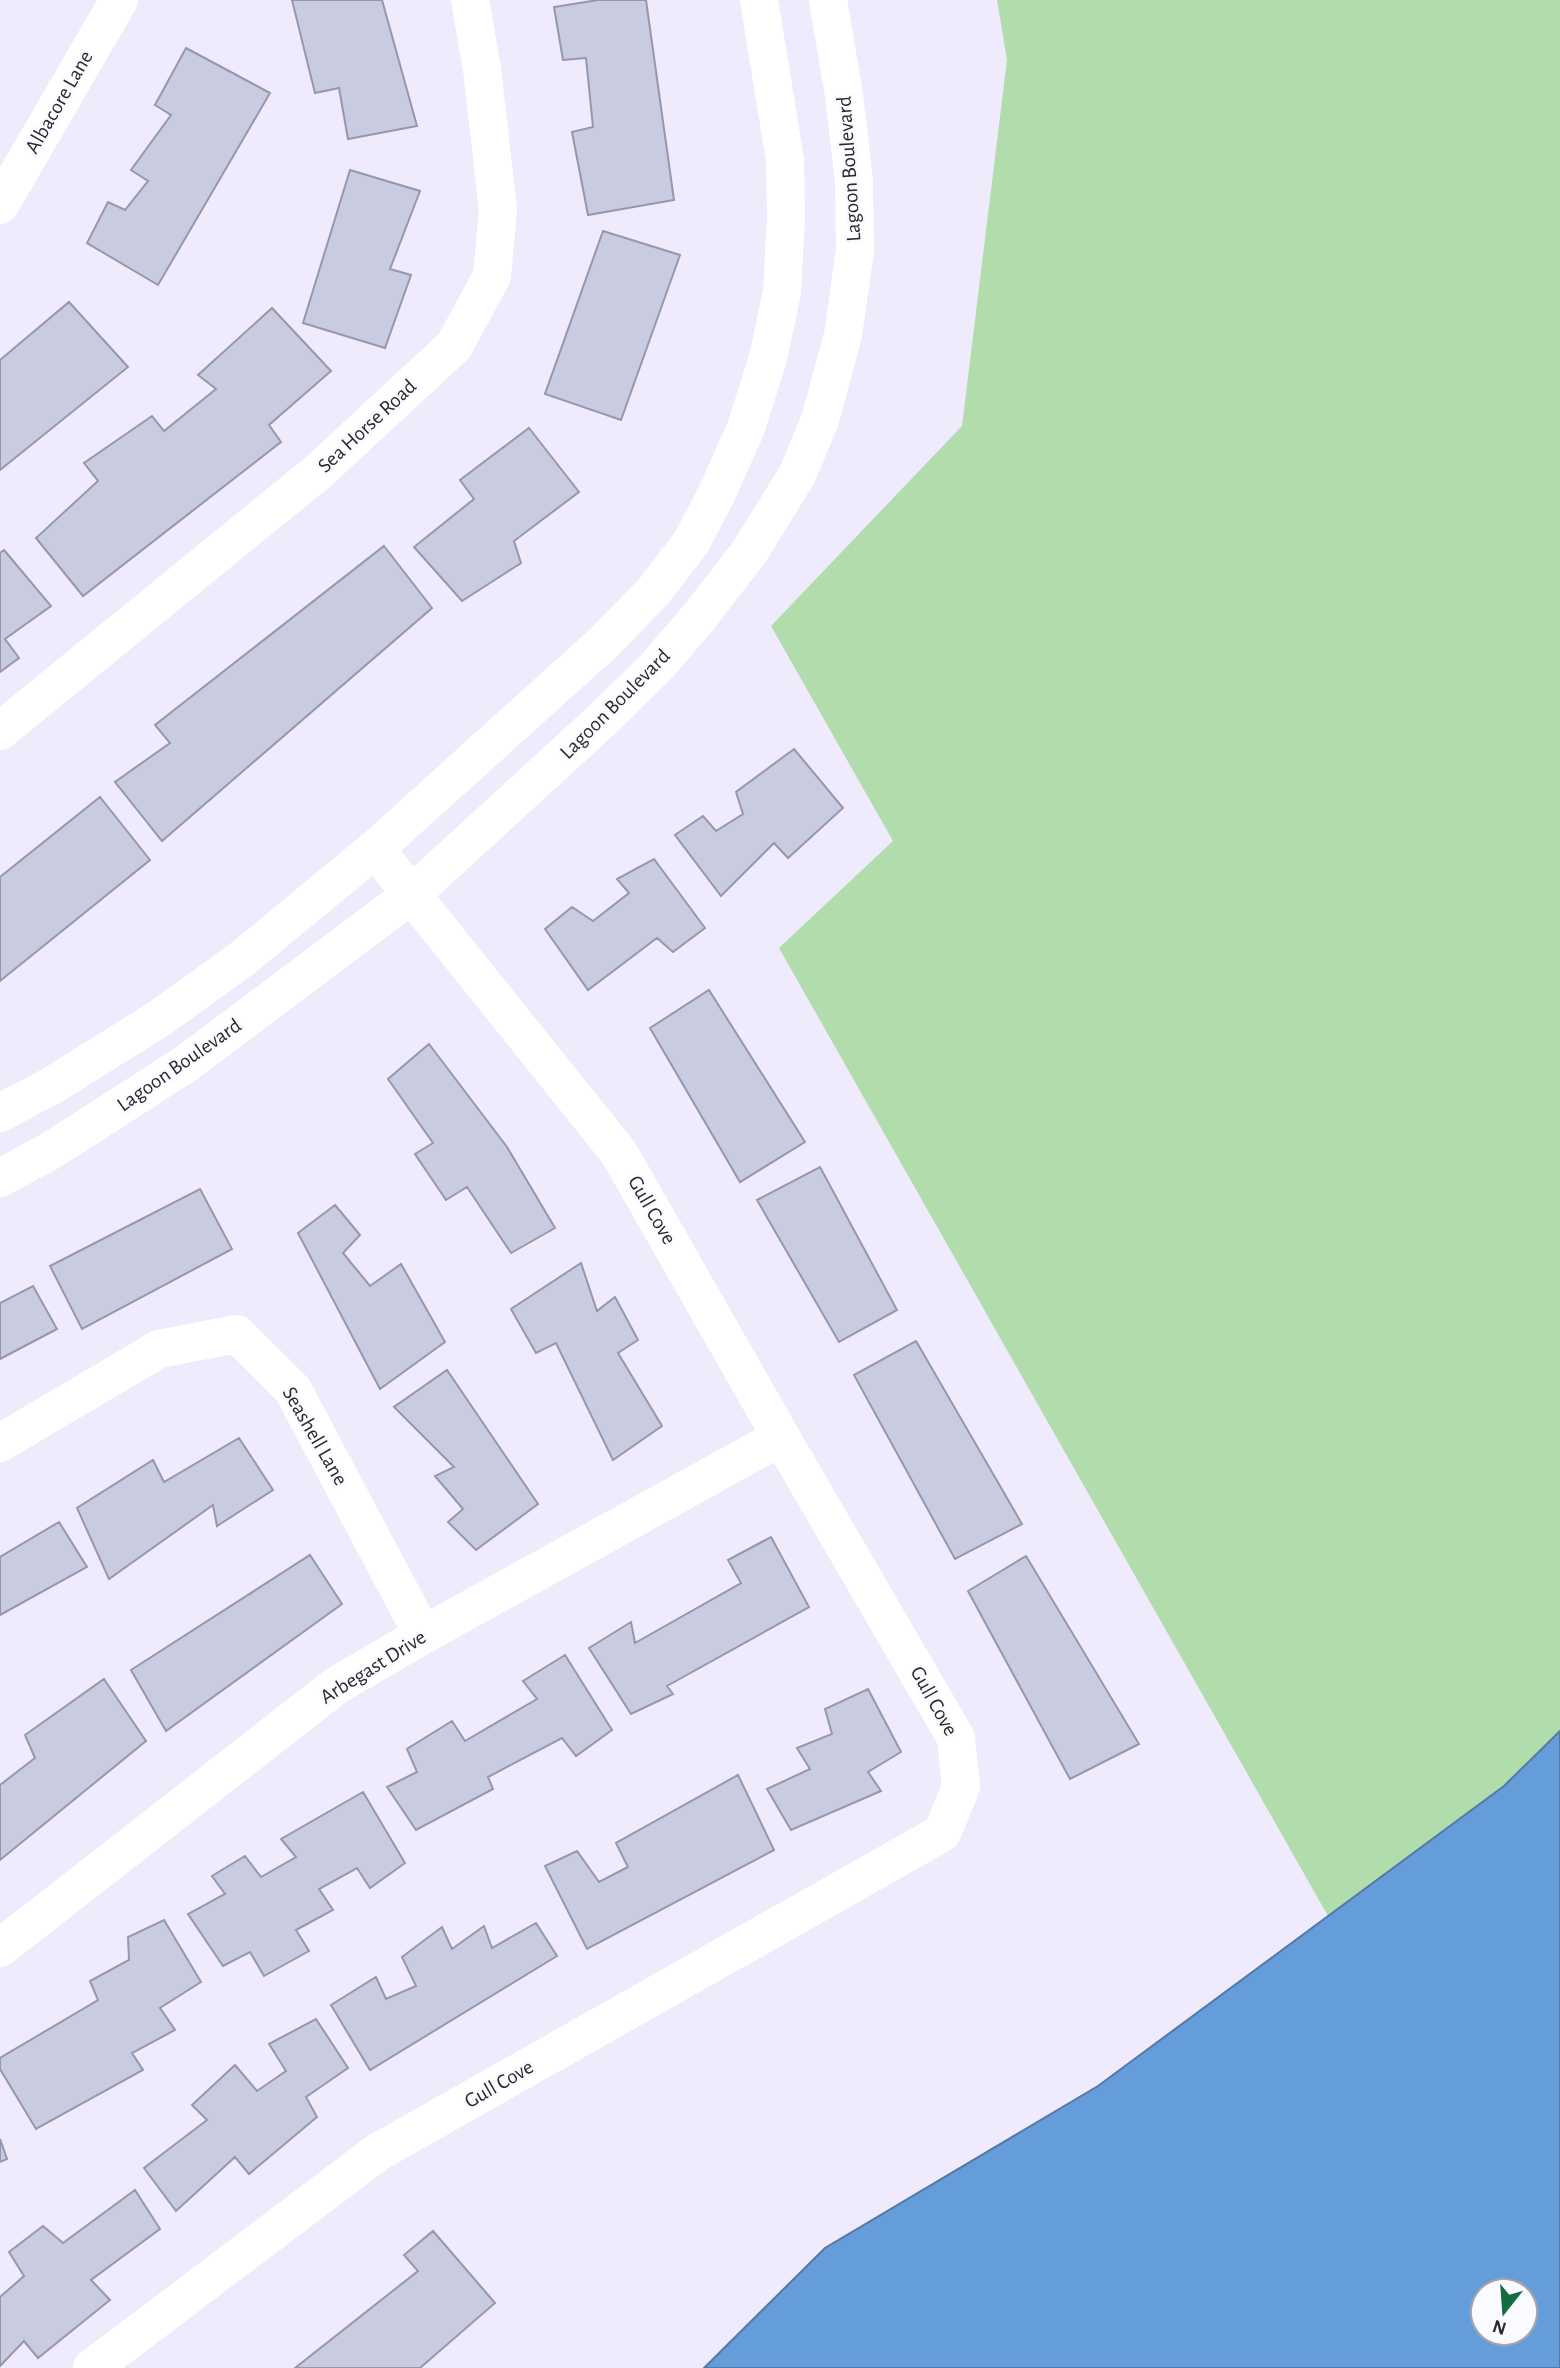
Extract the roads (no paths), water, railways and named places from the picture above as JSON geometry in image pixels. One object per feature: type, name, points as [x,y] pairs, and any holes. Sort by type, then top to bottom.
[{"type":"street","name":"Albacore Lane","points":[[0,205],[119,0]]},
{"type":"street","name":"Sea Horse Road","points":[[0,731],[319,471],[454,346],[492,276],[498,210],[482,69],[470,0]]},
{"type":"street","points":[[0,1113],[53,1085],[160,1018],[243,958],[375,849],[601,645],[654,591],[692,541],[746,428],[768,358],[782,292],[786,217],[785,160],[759,0]]},
{"type":"street","name":"Lagoon Boulevard","points":[[0,1178],[52,1150],[187,1063],[412,894],[656,667],[750,551],[797,475],[820,420],[843,335],[855,250],[853,181],[844,95],[828,0]]},
{"type":"street","name":"Gull Cove","points":[[92,2368],[378,2152],[942,1833],[961,1787],[956,1738],[619,1153],[375,849]]},
{"type":"street","name":"Seashell Lane","points":[[0,1443],[159,1349],[237,1334],[293,1390],[423,1635]]},
{"type":"street","name":"Arbegast Drive","points":[[0,1948],[337,1685],[781,1437]]},
{"type":"water","points":[[1560,1731],[1560,2368],[704,2368],[825,2248],[1098,2086],[1504,1786]]}]
